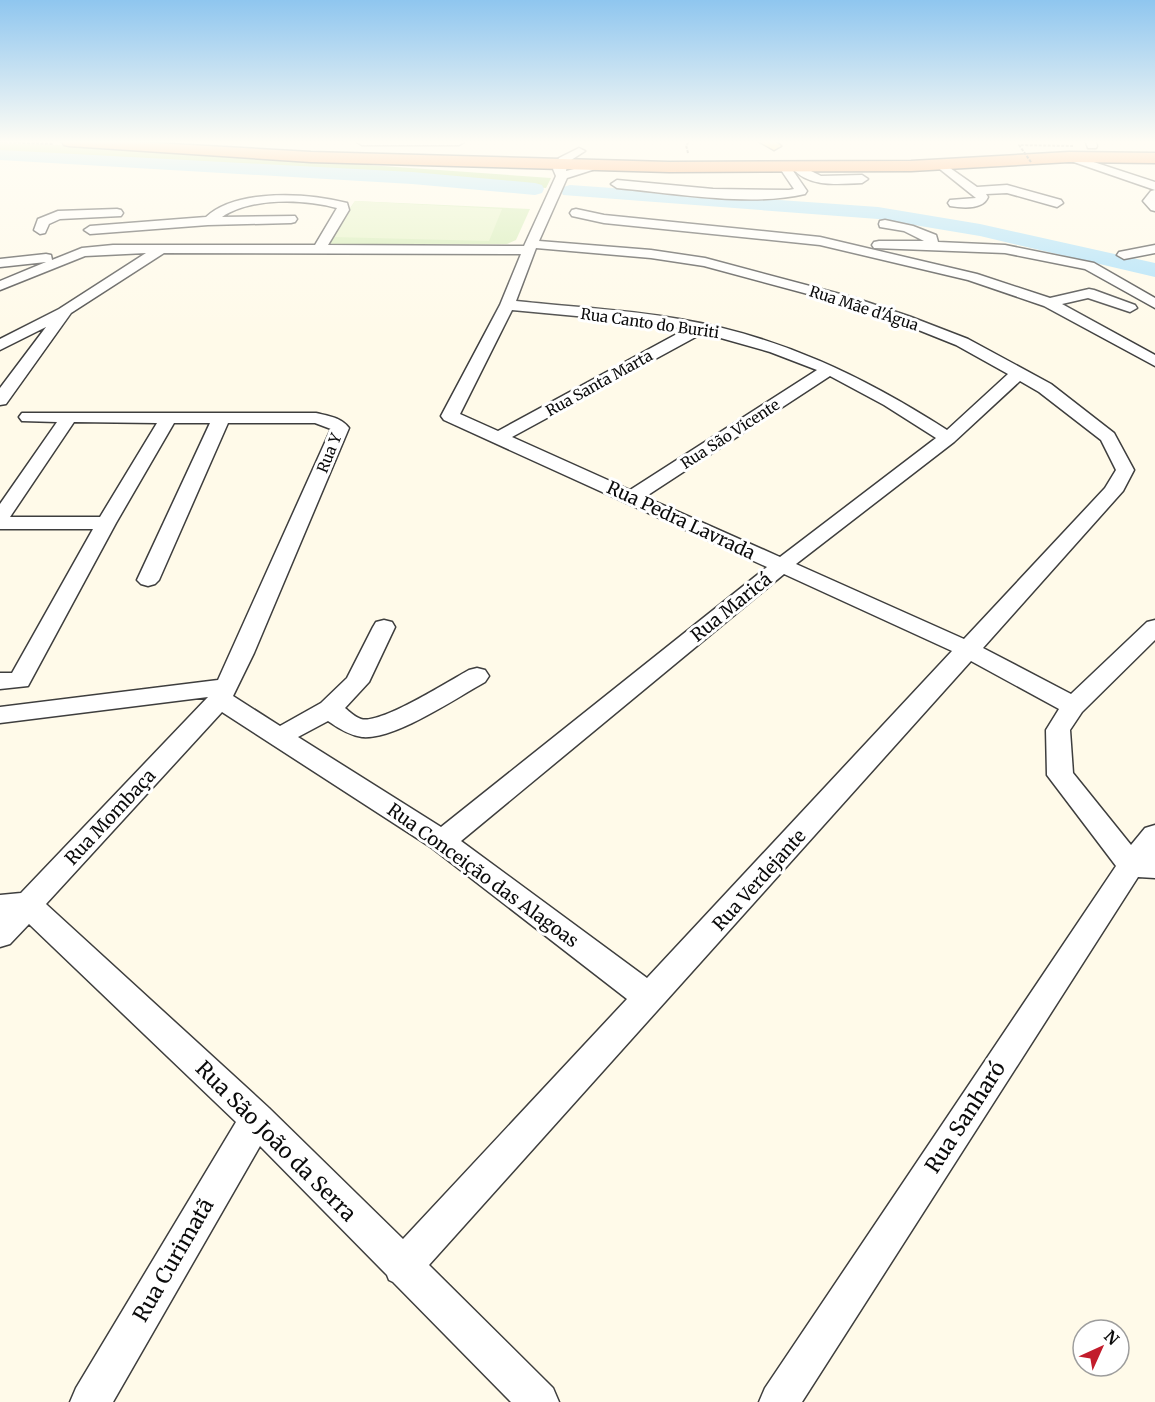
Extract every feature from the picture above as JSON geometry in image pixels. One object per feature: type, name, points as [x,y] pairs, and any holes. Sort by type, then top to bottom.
[{"type":"street","points":[[319,249],[343,207]]},
{"type":"street","points":[[507,306],[531,245],[548,222],[550,207]]},
{"type":"street","points":[[562,207],[569,214]]},
{"type":"street","points":[[184,210],[227,208]]},
{"type":"street","points":[[208,221],[227,208]]},
{"type":"street","points":[[40,230],[43,222],[58,215],[132,212]]},
{"type":"street","points":[[0,286],[76,254],[103,213]]},
{"type":"street","points":[[548,222],[569,214],[820,241],[1005,249],[1089,266],[1155,305]]},
{"type":"street","points":[[90,230],[208,221],[291,219]]},
{"type":"street","points":[[885,224],[909,228],[924,234],[931,238],[931,245]]},
{"type":"street","points":[[820,241],[972,277],[1048,303],[1155,361]]},
{"type":"street","name":"Rua Mãe d'Água","points":[[0,263],[76,254],[163,248],[319,249],[531,245],[651,254],[705,262],[755,274],[906,320],[962,342],[1019,373],[1045,388],[1108,437],[1125,470],[1113,491]]},
{"type":"street","points":[[0,345],[66,310],[163,248]]},
{"type":"street","points":[[1124,255],[1155,249]]},
{"type":"street","points":[[1046,256],[1040,263],[1052,266],[1044,270],[1055,274]]},
{"type":"street","points":[[1078,282],[1101,272]]},
{"type":"street","points":[[1113,294],[1131,290]]},
{"type":"street","points":[[1048,303],[1089,293],[1127,312],[1155,305]]},
{"type":"street","name":"Rua Canto do Buriti","points":[[507,306],[617,316],[700,328],[766,346],[829,370],[888,400],[948,438]]},
{"type":"street","name":"Rua Pedra Lavrada","points":[[507,306],[450,416],[969,650],[1073,706]]},
{"type":"street","points":[[0,400],[66,310]]},
{"type":"street","name":"Rua Santa Marta","points":[[498,438],[700,328]]},
{"type":"street","name":"Rua São Vicente","points":[[632,497],[829,370]]},
{"type":"street","name":"Rua Maricá","points":[[442,841],[781,566],[948,438],[1019,373]]},
{"type":"street","name":"Rua Y","points":[[28,417],[316,418],[334,423],[340,428],[223,693]]},
{"type":"street","points":[[0,520],[69,417]]},
{"type":"street","points":[[0,681],[20,680],[106,523],[168,418]]},
{"type":"street","points":[[148,580],[221,418]]},
{"type":"street","name":"Rua Verdejante","points":[[402,1267],[1113,491]]},
{"type":"street","points":[[0,520],[106,523]]},
{"type":"street","points":[[279,737],[330,709],[357,682],[384,627]]},
{"type":"street","points":[[1143,866],[1060,775],[1058,730],[1073,706],[1155,627]]},
{"type":"street","points":[[330,709],[344,720],[362,728],[382,726],[477,676]]},
{"type":"street","points":[[0,715],[223,693]]},
{"type":"street","name":"Rua Conceição das Alagoas","points":[[223,693],[279,737],[442,841],[650,998]]},
{"type":"street","name":"Rua Mombaça","points":[[0,935],[14,906],[223,693]]},
{"type":"street","name":"Rua Sanharó","points":[[779,1402],[1143,866],[1155,835]]},
{"type":"street","name":"Rua São João da Serra","points":[[14,906],[256,1119],[539,1402]]},
{"type":"street","name":"Rua Curimatã","points":[[90,1402],[256,1119]]},
{"type":"green space","points":[[350,207],[530,209],[516,240],[507,244],[324,245]]},
{"type":"green space","points":[[351,207],[502,209],[489,241],[333,237]]},
{"type":"waterway","points":[[800,207],[878,213],[980,230],[1155,270]]}]
